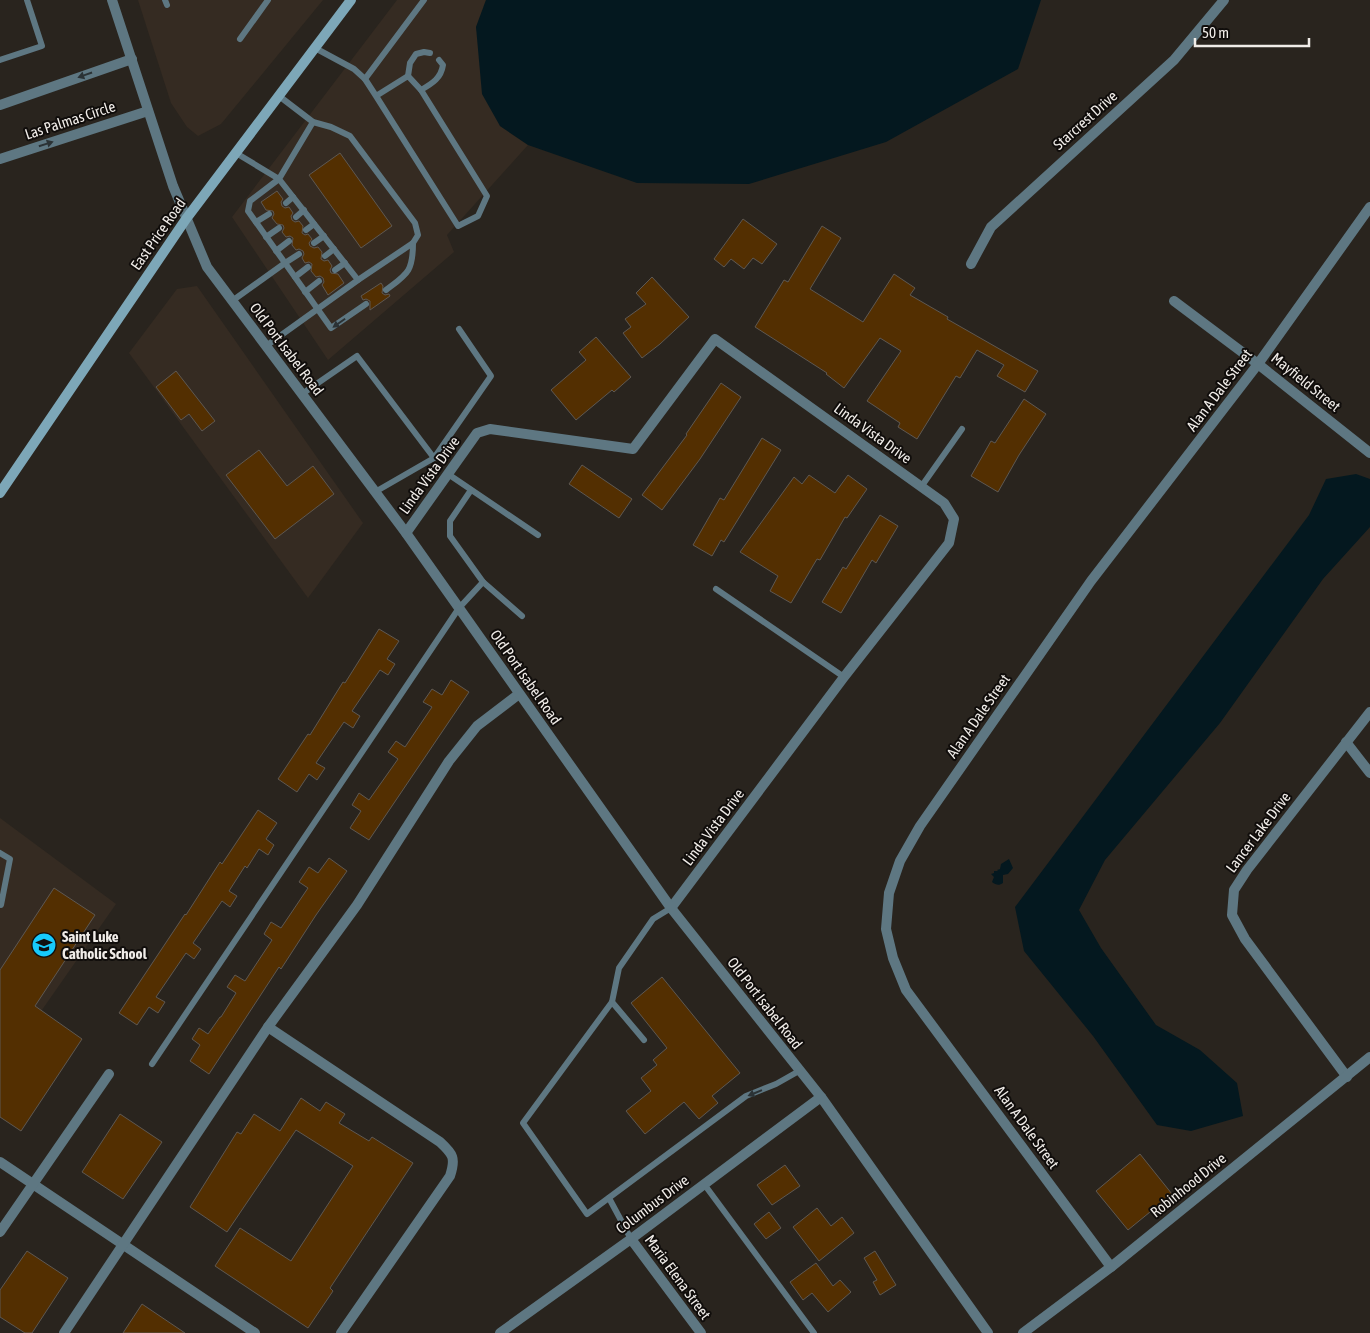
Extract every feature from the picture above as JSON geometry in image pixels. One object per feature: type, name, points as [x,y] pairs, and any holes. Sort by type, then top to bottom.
[{"type":"main road","name":"East Price Road","points":[[0,493],[186,219],[351,0]]},
{"type":"street","name":"Old Port Isabel Road","points":[[112,0],[174,186],[207,267],[406,533],[671,908],[821,1098],[988,1333]]},
{"type":"street","name":"Starcrest Drive","points":[[970,264],[990,227],[1174,60],[1224,0]]},
{"type":"street","points":[[0,105],[132,59]]},
{"type":"street","name":"Las Palmas Circle","points":[[0,159],[148,111]]},
{"type":"street","name":"Alan A Dale Street","points":[[1111,1267],[906,990],[893,958],[886,929],[889,894],[900,861],[920,826],[1091,581],[1258,364],[1370,208]]},
{"type":"street","name":"Mayfield Street","points":[[1174,301],[1258,364],[1370,453]]},
{"type":"street","name":"Linda Vista Drive","points":[[406,533],[477,433],[490,429],[633,449],[715,339],[944,503],[954,519],[949,543],[844,677],[671,908]]},
{"type":"street","points":[[64,1333],[268,1027],[357,905],[449,762],[477,726],[520,694]]},
{"type":"street","name":"Lancer Lake Drive","points":[[1347,1077],[1245,939],[1232,915],[1234,890],[1247,870],[1370,712]]},
{"type":"street","points":[[1346,742],[1370,773]]},
{"type":"street","points":[[268,1027],[440,1142],[450,1151],[453,1158],[454,1165],[450,1176],[341,1333]]},
{"type":"street","name":"Robinhood Drive","points":[[1023,1333],[1111,1267],[1370,1057]]},
{"type":"street","points":[[0,1232],[109,1074]]},
{"type":"street","name":"Columbus Drive","points":[[500,1333],[631,1239],[821,1098]]},
{"type":"street","points":[[0,1162],[255,1333]]},
{"type":"street","name":"Maria Elena Street","points":[[631,1239],[701,1333]]},
{"type":"lane","points":[[0,60],[42,46],[27,0]]},
{"type":"lane","points":[[240,39],[268,0]]},
{"type":"lane","points":[[365,79],[424,0]]},
{"type":"lane","points":[[315,48],[354,69],[365,79],[458,226],[478,216],[486,196],[421,90],[408,76]]},
{"type":"lane","points":[[376,96],[408,76],[410,63],[416,54],[430,53]]},
{"type":"lane","points":[[421,90],[435,82],[442,73],[443,64],[439,60]]},
{"type":"lane","points":[[266,346],[413,243],[418,235],[415,223],[350,136],[331,127],[313,122],[280,96]]},
{"type":"lane","points":[[313,122],[279,179],[250,201],[248,211],[331,328],[366,304]]},
{"type":"lane","points":[[236,153],[279,179],[358,280]]},
{"type":"lane","points":[[286,203],[293,197]]},
{"type":"lane","points":[[296,217],[304,210]]},
{"type":"lane","points":[[256,222],[269,214]]},
{"type":"lane","points":[[306,230],[314,224]]},
{"type":"lane","points":[[266,237],[280,228]]},
{"type":"lane","points":[[314,242],[324,236]]},
{"type":"lane","points":[[276,251],[289,241]]},
{"type":"lane","points":[[386,290],[408,274],[413,255],[413,243]]},
{"type":"lane","points":[[325,256],[334,249]]},
{"type":"lane","points":[[232,301],[298,254]]},
{"type":"lane","points":[[335,270],[345,263]]},
{"type":"lane","points":[[295,277],[308,267]]},
{"type":"lane","points":[[305,292],[319,281]]},
{"type":"lane","points":[[375,492],[434,458],[491,376],[459,329]]},
{"type":"lane","points":[[302,394],[357,356],[434,458]]},
{"type":"lane","points":[[921,487],[962,429]]},
{"type":"lane","points":[[448,474],[538,535]]},
{"type":"lane","points":[[471,490],[450,521],[450,536],[484,582],[522,616]]},
{"type":"lane","points":[[152,1064],[459,608],[484,582]]},
{"type":"lane","points":[[716,589],[844,677]]},
{"type":"lane","points":[[0,853],[10,859],[0,905]]},
{"type":"lane","points":[[671,908],[653,919],[619,968],[612,1002],[523,1123],[587,1214],[746,1096],[776,1084],[799,1070]]},
{"type":"lane","points":[[612,1002],[644,1040]]},
{"type":"lane","points":[[704,1184],[814,1333]]},
{"type":"lane","points":[[609,1198],[631,1239]]},
{"type":"shaded area","points":[[138,0],[323,0],[221,124],[198,136],[187,127],[171,103]]},
{"type":"shaded area","points":[[397,0],[486,0],[476,27],[500,126],[528,145],[447,235],[454,252],[328,360],[232,217]]},
{"type":"shaded area","points":[[197,286],[363,523],[308,598],[129,353],[177,289]]},
{"type":"shaded area","name":"Saint Luke Catholic School","points":[[0,818],[116,904],[0,1070]]},
{"type":"water","points":[[486,0],[1041,0],[1018,69],[886,142],[749,184],[637,183],[528,145],[500,126],[482,94],[476,27]]},
{"type":"water","points":[[1356,474],[1370,479],[1370,527],[1323,579],[1220,723],[1105,860],[1079,910],[1101,948],[1156,1025],[1200,1050],[1237,1083],[1243,1116],[1191,1131],[1157,1125],[1093,1036],[1024,951],[1015,907],[1309,515],[1326,479]]},
{"type":"water","points":[[1009,859],[1013,868],[1008,874],[1003,875],[1003,883],[999,885],[993,883],[994,877],[991,874],[994,871],[998,871],[1001,864]]},
{"type":"building","points":[[340,153],[392,226],[361,248],[309,175]]},
{"type":"building","points":[[277,191],[283,199],[281,202],[282,206],[285,208],[289,207],[293,213],[291,216],[292,220],[295,222],[299,221],[303,226],[302,233],[308,234],[312,239],[309,243],[310,246],[318,247],[322,252],[321,259],[324,261],[328,260],[332,266],[331,273],[338,274],[344,283],[328,295],[322,285],[324,282],[323,278],[320,276],[316,277],[311,271],[312,264],[309,262],[305,263],[302,258],[303,251],[296,250],[292,245],[293,238],[290,236],[286,237],[282,232],[283,225],[277,224],[272,218],[273,211],[266,210],[261,202]]},
{"type":"building","points":[[743,219],[777,244],[762,264],[753,258],[744,269],[731,259],[724,267],[714,259]]},
{"type":"building","points":[[822,226],[841,238],[810,289],[863,322],[894,274],[915,288],[910,295],[948,317],[947,319],[1038,371],[1025,392],[997,376],[1004,365],[977,350],[960,378],[956,376],[917,439],[898,427],[900,423],[867,401],[901,351],[880,338],[844,388],[827,373],[755,327],[784,280],[788,282]]},
{"type":"building","points":[[652,277],[689,317],[642,358],[623,333],[631,327],[625,319],[646,304],[636,293]]},
{"type":"building","points":[[381,283],[383,286],[382,293],[385,295],[389,294],[390,296],[370,310],[370,301],[363,300],[361,296]]},
{"type":"building","points":[[596,337],[631,377],[576,420],[551,390],[586,360],[579,352]]},
{"type":"building","points":[[176,371],[215,421],[202,431],[189,414],[181,420],[156,387]]},
{"type":"building","points":[[721,383],[741,397],[700,459],[662,510],[642,495],[687,435]]},
{"type":"building","points":[[1024,399],[1046,414],[1019,455],[998,492],[971,476],[991,441],[995,443]]},
{"type":"building","points":[[762,438],[781,450],[724,542],[721,540],[712,556],[693,545],[720,498],[724,500]]},
{"type":"building","points":[[259,450],[287,486],[313,466],[334,494],[275,539],[226,475]]},
{"type":"building","points":[[582,465],[632,499],[619,518],[569,484]]},
{"type":"building","points":[[809,475],[835,493],[848,475],[867,489],[847,518],[845,517],[820,560],[817,559],[791,603],[770,591],[778,576],[740,552],[794,477],[802,484]]},
{"type":"building","points":[[880,515],[898,526],[876,563],[872,560],[841,613],[822,602],[843,567],[846,569]]},
{"type":"building","points":[[379,629],[399,641],[387,659],[395,664],[388,675],[380,670],[352,711],[360,716],[353,728],[344,722],[316,763],[325,768],[317,780],[309,774],[297,792],[278,779],[308,734],[310,735]]},
{"type":"building","points":[[451,680],[469,692],[369,840],[350,828],[361,811],[352,805],[359,793],[369,800],[398,759],[388,752],[396,741],[405,747],[432,707],[423,702],[432,689],[442,695]]},
{"type":"building","points":[[258,810],[277,823],[266,839],[274,845],[268,855],[259,849],[247,868],[245,866],[229,891],[237,896],[230,907],[222,901],[193,943],[201,949],[194,959],[186,953],[156,997],[165,1002],[158,1013],[149,1007],[137,1025],[119,1013],[220,862],[222,864]]},
{"type":"building","points":[[329,858],[347,871],[281,969],[279,967],[209,1074],[190,1061],[200,1045],[192,1039],[199,1028],[208,1034],[221,1017],[236,993],[227,987],[235,975],[245,981],[272,940],[264,934],[271,922],[281,928],[308,888],[299,882],[309,867],[318,873]]},
{"type":"building","points":[[54,888],[95,915],[35,1006],[82,1039],[21,1131],[0,1117],[0,970]]},
{"type":"building","points":[[662,977],[740,1073],[712,1096],[718,1103],[699,1119],[684,1102],[645,1134],[626,1111],[651,1091],[641,1078],[657,1065],[653,1060],[667,1048],[631,1003]]},
{"type":"building","points":[[301,1098],[320,1111],[326,1102],[345,1114],[339,1123],[369,1141],[372,1137],[413,1163],[330,1288],[333,1291],[308,1328],[215,1266],[240,1228],[291,1261],[353,1166],[296,1130],[227,1232],[190,1207],[237,1132],[241,1134],[254,1114],[280,1131]]},
{"type":"building","points":[[120,1114],[162,1142],[123,1199],[82,1172]]},
{"type":"building","points":[[1140,1154],[1172,1194],[1128,1230],[1096,1191]]},
{"type":"building","points":[[785,1165],[800,1186],[772,1205],[757,1185]]},
{"type":"building","points":[[817,1208],[831,1226],[842,1217],[854,1233],[819,1261],[793,1227]]},
{"type":"building","points":[[769,1212],[781,1228],[766,1239],[754,1224]]},
{"type":"building","points":[[27,1251],[68,1278],[32,1333],[25,1333],[0,1317],[0,1290]]},
{"type":"building","points":[[875,1251],[896,1285],[880,1295],[873,1282],[877,1280],[864,1258]]},
{"type":"building","points":[[816,1263],[833,1286],[840,1280],[851,1292],[828,1312],[812,1293],[803,1300],[790,1282]]},
{"type":"building","points":[[142,1304],[185,1333],[123,1333]]},
{"type":"place","name":"Saint Luke Catholic School","points":[[44,945]]}]
